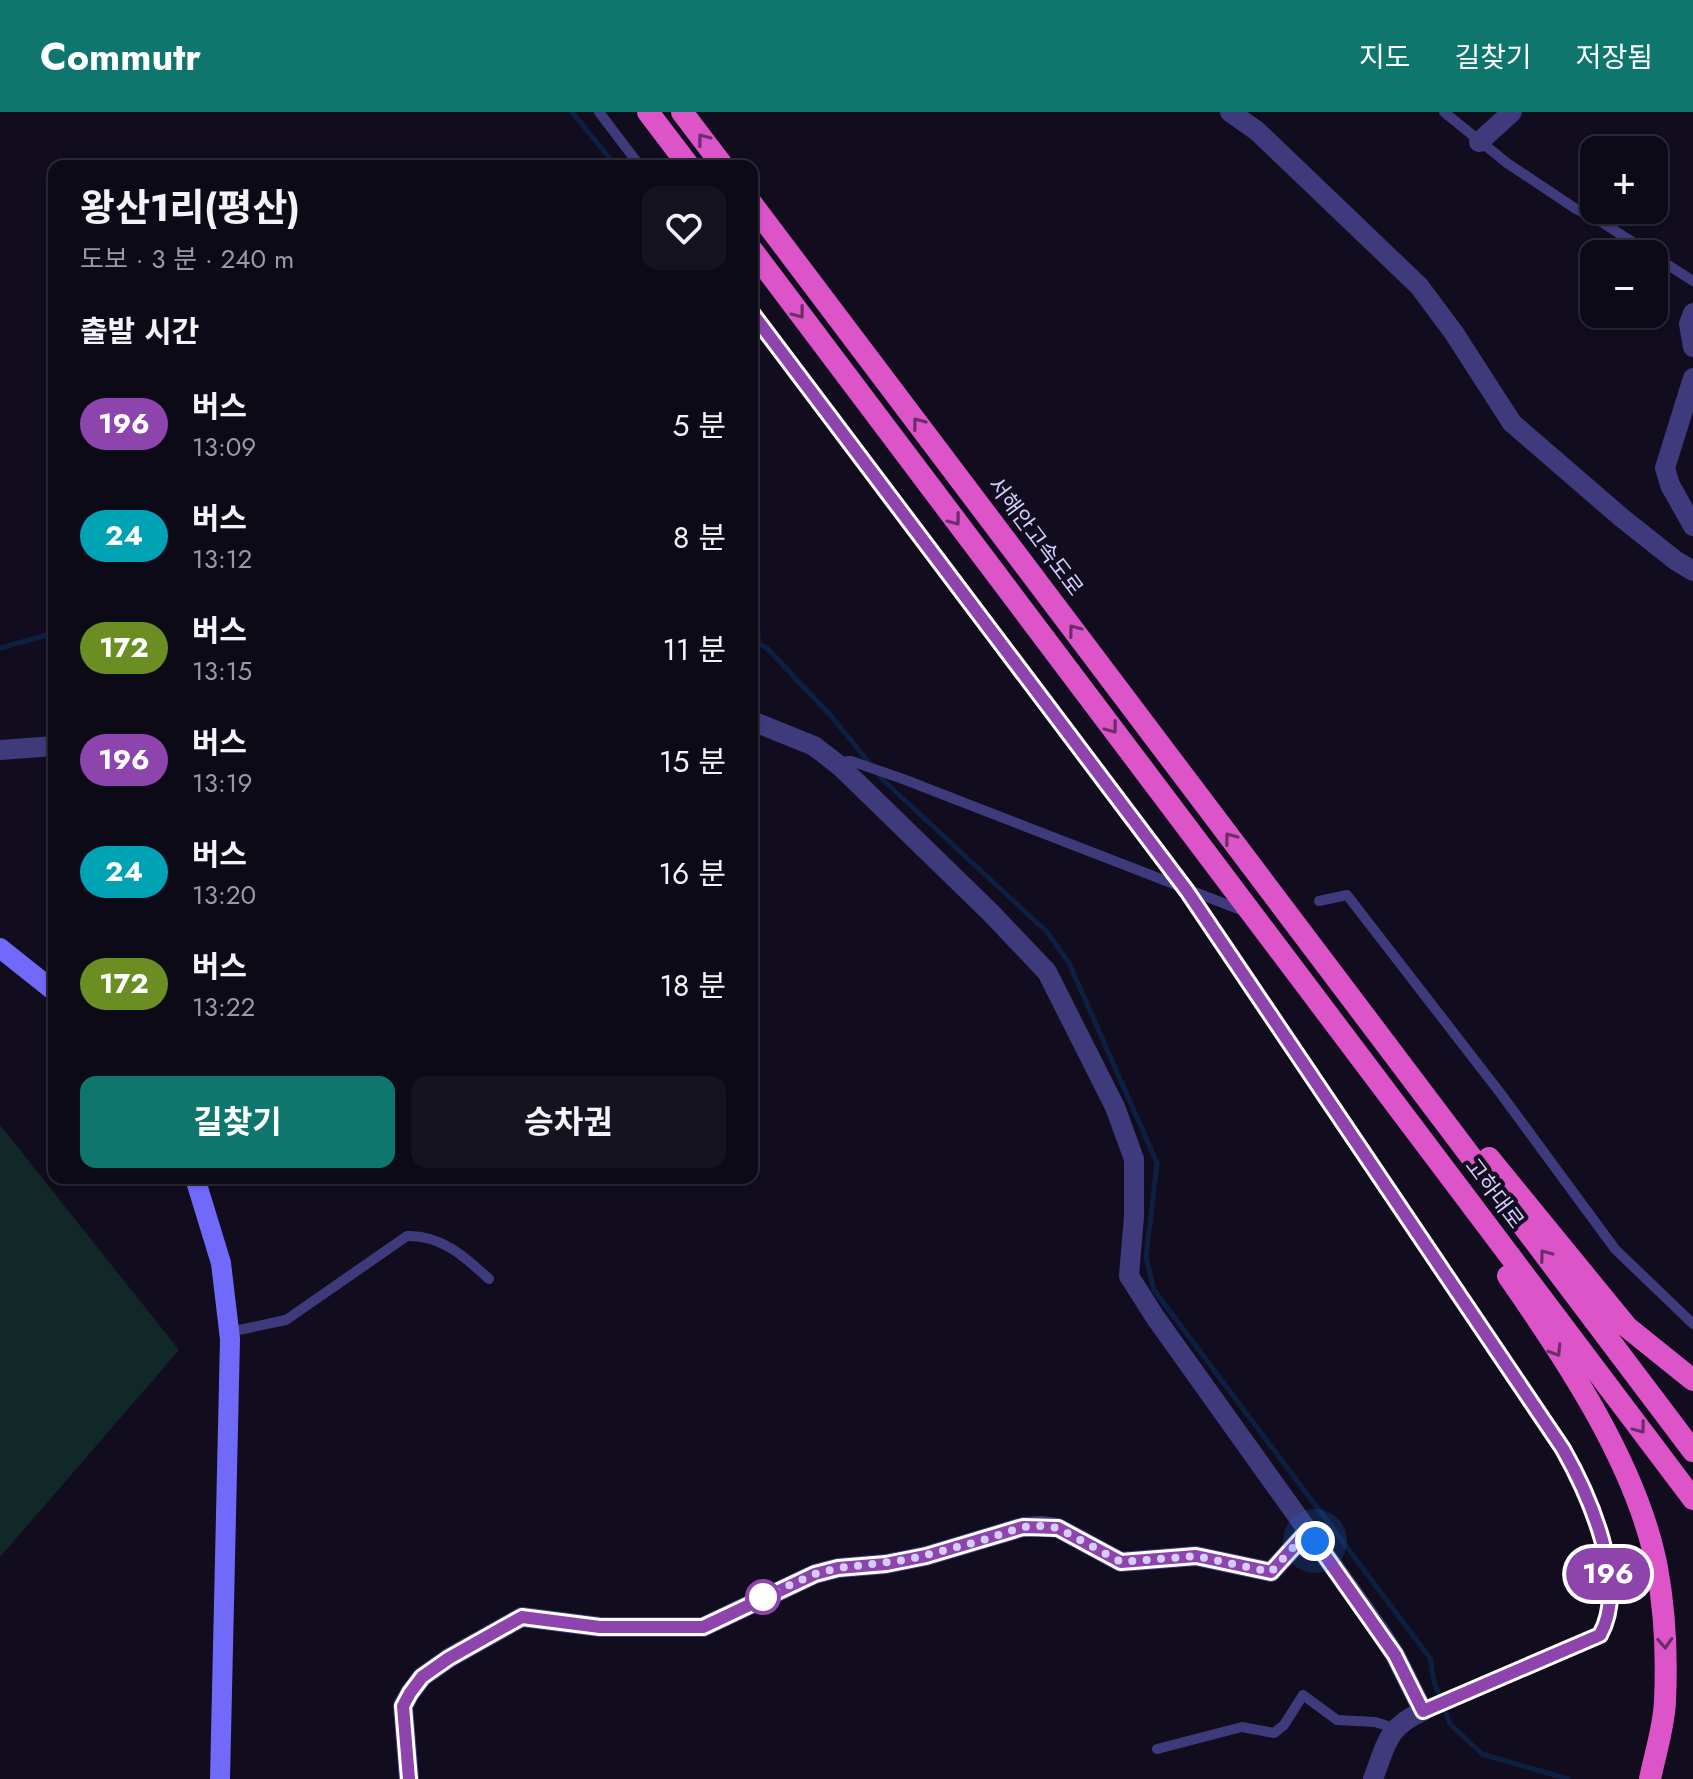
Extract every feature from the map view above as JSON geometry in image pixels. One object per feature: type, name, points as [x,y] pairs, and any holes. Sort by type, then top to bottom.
[{"type":"highway","points":[[648,112],[684,160]]},
{"type":"highway","points":[[682,112],[718,160]]},
{"type":"highway","name":"서해안고속도로","points":[[758,212],[1277,900]]},
{"type":"highway","points":[[758,258],[1249,915],[1523,1298],[1597,1417],[1633,1488],[1657,1566],[1666,1641],[1665,1705],[1651,1775]]},
{"type":"highway","points":[[1277,900],[1627,1327],[1693,1380]]},
{"type":"highway","name":"고하대로","points":[[1277,900],[1693,1451]]},
{"type":"highway","name":"고하대로","points":[[1249,915],[1693,1499]]},
{"type":"main road","points":[[0,948],[48,986]]},
{"type":"main road","points":[[197,1184],[221,1263],[229,1332],[220,1779]]},
{"type":"street","points":[[1230,112],[1257,131],[1419,286],[1454,333],[1512,423],[1622,518],[1693,571]]},
{"type":"street","points":[[1479,142],[1512,112]]},
{"type":"street","points":[[1693,313],[1689,324],[1693,347]]},
{"type":"street","points":[[1693,378],[1665,468],[1670,485],[1693,526]]},
{"type":"street","points":[[758,723],[814,746],[836,763],[991,913],[1047,972],[1115,1107],[1134,1159],[1134,1216],[1129,1276],[1395,1655],[1427,1709],[1402,1720],[1394,1728],[1373,1779]]},
{"type":"street","points":[[0,750],[48,746]]},
{"type":"street","points":[[409,1779],[403,1706],[410,1693],[422,1677],[449,1658],[522,1617],[600,1627],[703,1627],[815,1574],[926,1556],[1032,1526],[1058,1528],[1121,1562],[1196,1556],[1271,1572],[1308,1531]]},
{"type":"lane","points":[[599,112],[635,160]]},
{"type":"lane","points":[[1444,112],[1479,142],[1576,209],[1629,240]]},
{"type":"lane","points":[[1668,265],[1693,281]]},
{"type":"lane","points":[[758,321],[1187,891],[1583,1483],[1593,1509],[1609,1580],[1611,1602],[1608,1621],[1600,1635],[1427,1709]]},
{"type":"lane","points":[[836,763],[851,761],[903,779],[1249,915]]},
{"type":"lane","points":[[1319,901],[1347,895],[1501,1094],[1615,1249],[1693,1324]]},
{"type":"lane","points":[[229,1332],[286,1320],[407,1236],[426,1237],[445,1244],[489,1279]]},
{"type":"lane","points":[[1157,1749],[1242,1727],[1274,1733],[1284,1725],[1303,1695],[1337,1720],[1375,1722],[1394,1728]]},
{"type":"green space","points":[[0,1125],[179,1350],[0,1557]]},
{"type":"waterway","points":[[572,112],[611,160]]},
{"type":"waterway","points":[[0,648],[48,635]]},
{"type":"waterway","points":[[758,635],[759,644]]},
{"type":"waterway","points":[[758,643],[767,648],[832,717],[883,780],[1047,932],[1069,963],[1157,1163],[1146,1257],[1154,1290],[1430,1658],[1434,1682],[1450,1724],[1482,1754],[1568,1779]]},
{"type":"bus line","name":"196","points":[[409,1779],[403,1706],[410,1693],[422,1677],[449,1658],[522,1617],[600,1627],[695,1629],[722,1620],[779,1589],[815,1574],[926,1556],[1023,1527],[1058,1528],[1121,1562],[1196,1556],[1271,1572],[1308,1531],[1395,1655],[1423,1711],[1600,1635],[1608,1621],[1611,1602],[1609,1580],[1593,1509],[1583,1483],[1563,1449],[1187,891],[758,321]]},
{"type":"route","points":[[763,1597],[815,1574],[926,1556],[1023,1527],[1058,1528],[1121,1562],[1196,1556],[1271,1572],[1308,1531],[1315,1541]]}]
